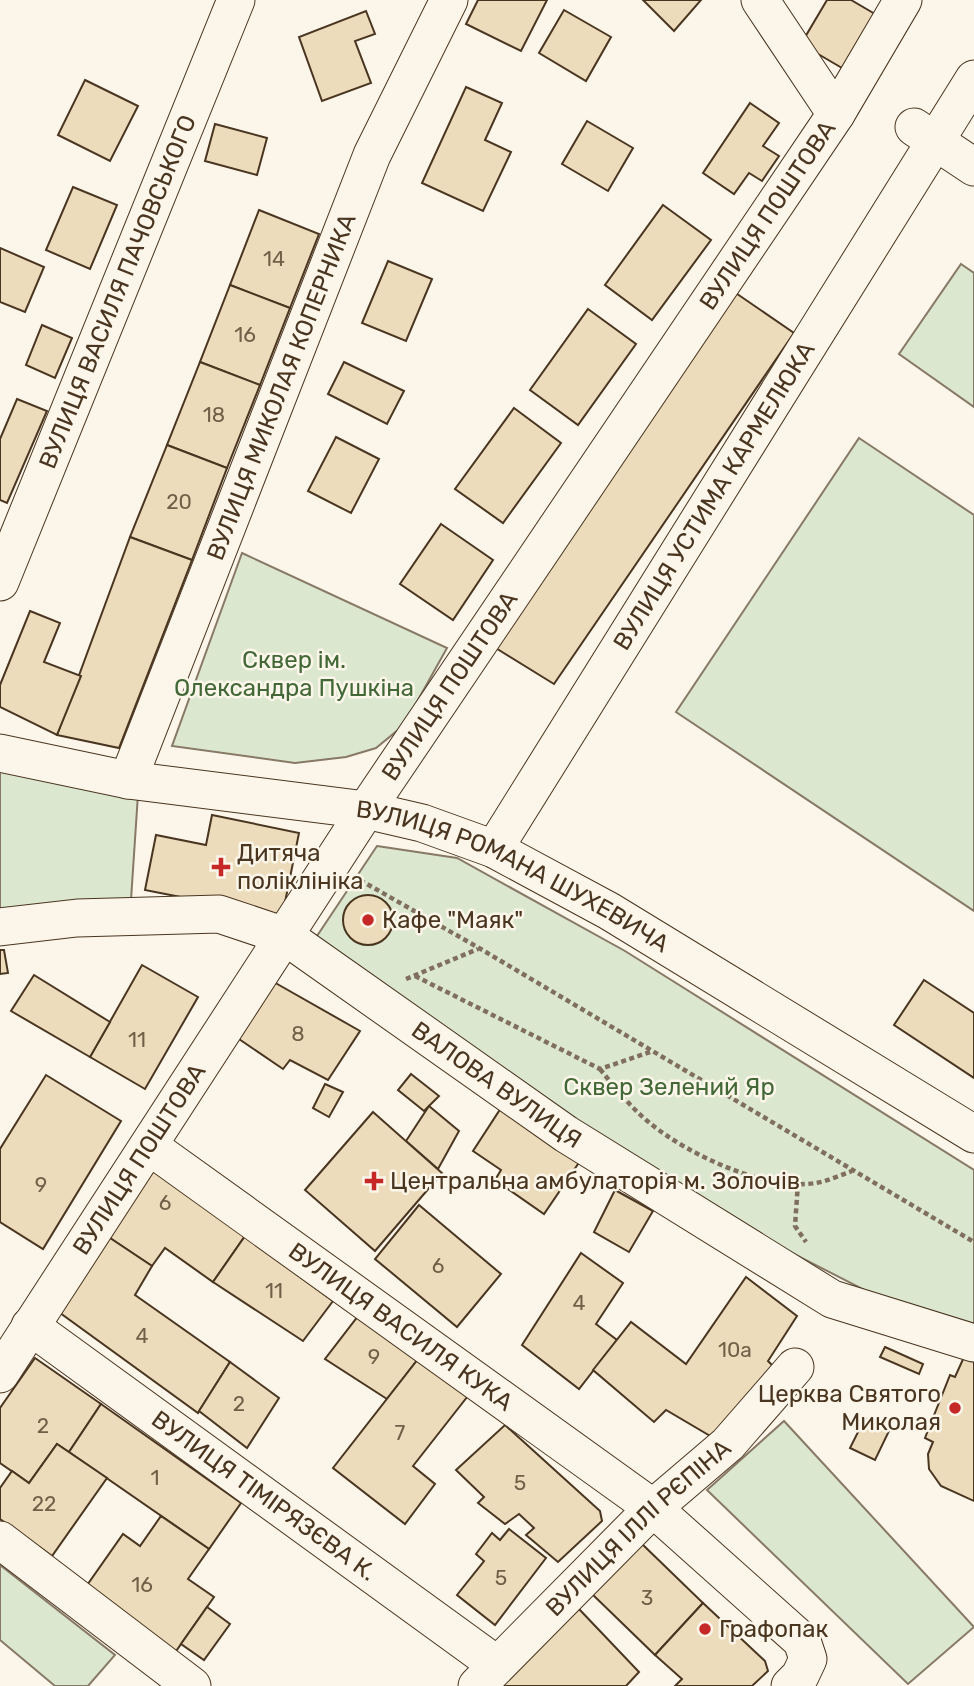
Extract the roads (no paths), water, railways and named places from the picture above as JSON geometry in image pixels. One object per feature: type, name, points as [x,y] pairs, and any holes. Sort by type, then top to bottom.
[{"type":"street","name":"ВУЛИЦЯ ВАСИЛЯ ПАЧОВСЬКОГО","points":[[0,582],[236,0]]},
{"type":"street","name":"ВУЛИЦЯ МИКОЛАЯ КОПЕРНИКА","points":[[128,780],[372,155],[449,0]]},
{"type":"street","points":[[760,0],[836,114]]},
{"type":"street","name":"ВУЛИЦЯ ПОШТОВА","points":[[3,1362],[30,1326],[149,1146],[366,810],[836,114],[903,0]]},
{"type":"street","name":"ВУЛИЦЯ УСТИМА КАРМЕЛЮКА","points":[[494,849],[925,134],[974,79]]},
{"type":"street","points":[[925,134],[974,167]]},
{"type":"street","name":"ВУЛИЦЯ РОМАНА ШУХЕВИЧА","points":[[0,753],[128,780],[366,810],[422,823],[494,849],[609,911],[974,1134]]},
{"type":"street","name":"ВАЛОВА ВУЛИЦЯ","points":[[0,927],[77,918],[219,914],[285,936],[566,1134],[832,1299],[974,1343]]},
{"type":"street","name":"ВУЛИЦЯ ВАСИЛЯ КУКА","points":[[149,1146],[653,1508],[802,1641],[808,1659],[795,1681]]},
{"type":"street","name":"ВУЛИЦЯ ТІМІРЯЗЄВА К.","points":[[30,1326],[487,1675]]},
{"type":"street","name":"ВУЛИЦЯ ІЛЛІ РЄПІНА","points":[[487,1675],[653,1508],[728,1444],[795,1367]]},
{"type":"street","points":[[0,1540],[192,1686]]},
{"type":"place","name":"Дитяча поліклініка","points":[[221,867]]},
{"type":"place","name":"Кафе \"Маяк\"","points":[[368,920]]},
{"type":"place","name":"Центральна амбулаторія м. Золочів","points":[[374,1181]]},
{"type":"place","name":"Церква Святого Миколая","points":[[955,1408]]},
{"type":"place","name":"Графопак","points":[[705,1629]]},
{"type":"park label","name":"Сквер ім. Олександра Пушкіна","points":[[294,674]]},
{"type":"park label","name":"Сквер Зелений Яр","points":[[669,1087]]}]
